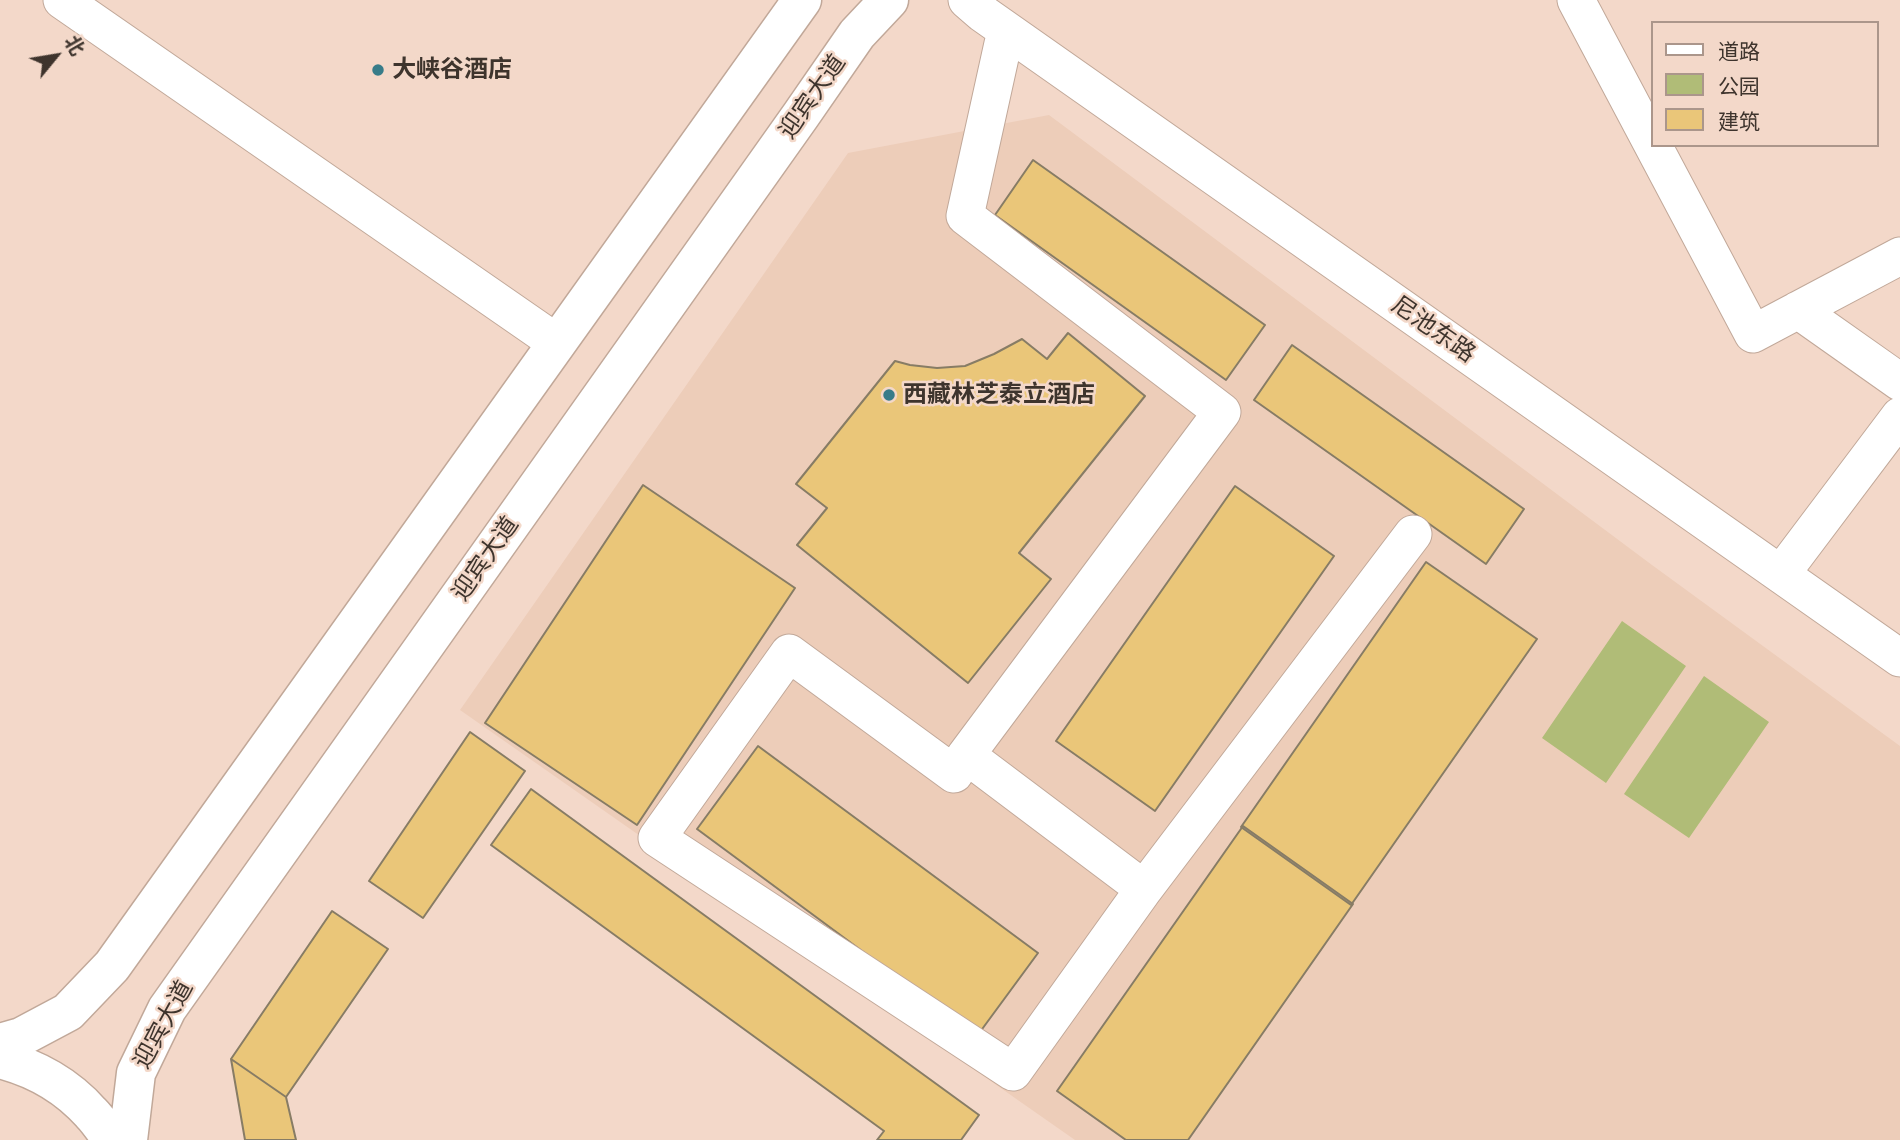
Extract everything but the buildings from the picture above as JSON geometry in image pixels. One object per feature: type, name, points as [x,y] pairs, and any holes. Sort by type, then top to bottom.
[{"type":"main road","points":[[0,1043],[21,1037],[68,1013],[112,966],[802,0]]},
{"type":"main road","name":"迎宾大道","points":[[128,1140],[136,1073],[167,1009],[857,34],[889,0]]},
{"type":"main road","points":[[0,1059],[34,1071],[64,1088],[92,1113],[112,1140]]},
{"type":"street","points":[[62,0],[557,343]]},
{"type":"street","name":"尼池东路","points":[[967,0],[1900,658]]},
{"type":"street","points":[[1576,0],[1652,143]]},
{"type":"street","points":[[1006,30],[965,216],[1222,412],[954,774],[789,653],[657,838],[1013,1072],[1144,890],[1413,534]]},
{"type":"street","points":[[1654,147],[1753,334],[1900,256]]},
{"type":"street","points":[[1798,310],[1900,382]]},
{"type":"street","points":[[1781,575],[1900,416]]},
{"type":"street","points":[[966,755],[1144,890]]},
{"type":"shaded area","points":[[1049,115],[1652,565],[1900,746],[1900,1140],[1075,1140],[460,710],[848,153]]},
{"type":"green space","points":[[1622,621],[1686,666],[1606,783],[1542,738]]},
{"type":"green space","points":[[1704,676],[1769,722],[1689,838],[1624,794]]},
{"type":"place","name":"大峡谷酒店","points":[[378,70]]},
{"type":"place","name":"西藏林芝泰立酒店","points":[[889,395]]}]
